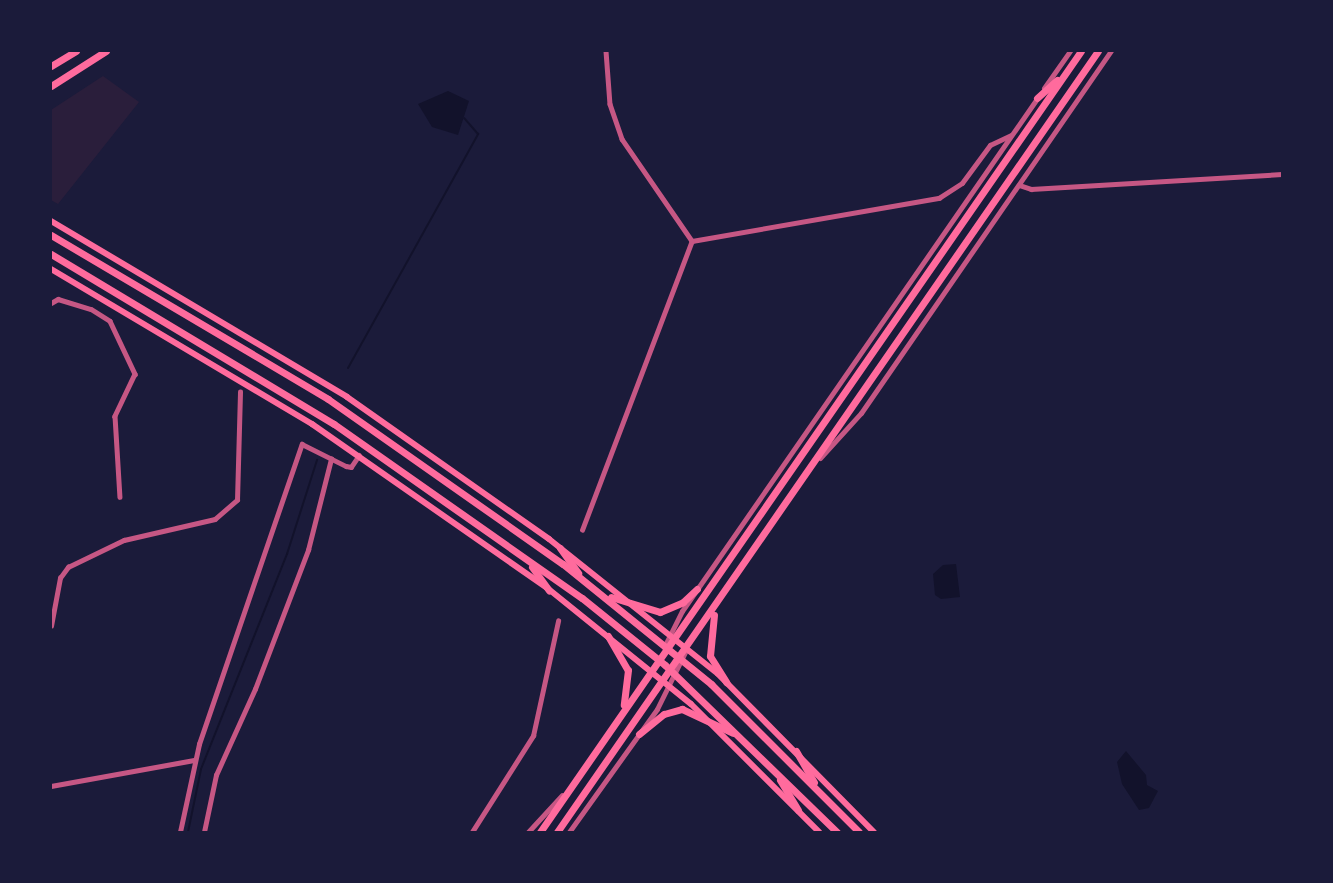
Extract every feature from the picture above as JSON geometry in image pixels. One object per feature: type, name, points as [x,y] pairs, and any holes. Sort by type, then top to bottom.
[{"type":"main road","points":[[51,66],[76,51]]},
{"type":"main road","points":[[51,86],[106,51]]},
{"type":"main road","points":[[540,832],[673,636],[1082,51]]},
{"type":"main road","points":[[557,832],[667,682],[687,648],[1098,51]]},
{"type":"main road","points":[[1037,98],[1068,70]]},
{"type":"main road","points":[[51,221],[347,397],[560,548],[673,636],[726,682],[874,832]]},
{"type":"main road","points":[[51,235],[328,399],[583,580],[681,658],[859,832]]},
{"type":"main road","points":[[51,254],[324,417],[527,560],[673,672],[837,832]]},
{"type":"main road","points":[[51,269],[359,455],[549,590],[667,682],[705,716],[819,832]]},
{"type":"main road","points":[[560,548],[583,580]]},
{"type":"main road","points":[[527,560],[549,590]]},
{"type":"main road","points":[[599,592],[637,607],[668,610],[698,589]]},
{"type":"main road","points":[[719,604],[709,649],[726,682]]},
{"type":"main road","points":[[608,636],[623,654],[629,679],[617,720]]},
{"type":"main road","points":[[639,734],[674,710],[705,716],[745,741]]},
{"type":"main road","points":[[796,751],[819,792]]},
{"type":"main road","points":[[775,771],[798,810]]},
{"type":"street","points":[[606,51],[610,104],[622,139],[692,241]]},
{"type":"street","points":[[673,636],[698,589],[1070,51]]},
{"type":"street","points":[[820,458],[861,413],[1111,51]]},
{"type":"street","points":[[692,241],[939,198],[962,183],[990,145],[1012,134]]},
{"type":"street","points":[[1018,185],[1031,189],[1282,174]]},
{"type":"street","points":[[582,530],[692,241]]},
{"type":"street","points":[[51,303],[58,299],[91,309],[110,321],[135,374],[115,416],[120,497]]},
{"type":"street","points":[[51,626],[60,578],[68,567],[124,540],[215,519],[237,500],[240,392]]},
{"type":"street","points":[[180,832],[194,760],[302,444],[351,467],[359,455]]},
{"type":"street","points":[[204,832],[219,765],[255,688],[308,550],[331,459]]},
{"type":"street","points":[[472,832],[533,736],[558,621]]},
{"type":"street","points":[[569,832],[639,734],[667,682]]},
{"type":"street","points":[[51,786],[194,760]]},
{"type":"street","points":[[528,832],[567,791]]},
{"type":"shaded area","points":[[103,76],[139,102],[58,204],[51,200],[51,110]]},
{"type":"shaded area","points":[[448,91],[469,101],[458,135],[432,127],[418,104]]},
{"type":"shaded area","points":[[956,564],[960,597],[941,599],[935,595],[933,574],[943,565]]},
{"type":"shaded area","points":[[1126,751],[1146,775],[1147,785],[1158,791],[1149,808],[1139,810],[1122,784],[1117,762]]},
{"type":"waterway","points":[[348,368],[478,134],[464,118]]},
{"type":"waterway","points":[[188,832],[201,769],[287,554],[317,460]]}]
